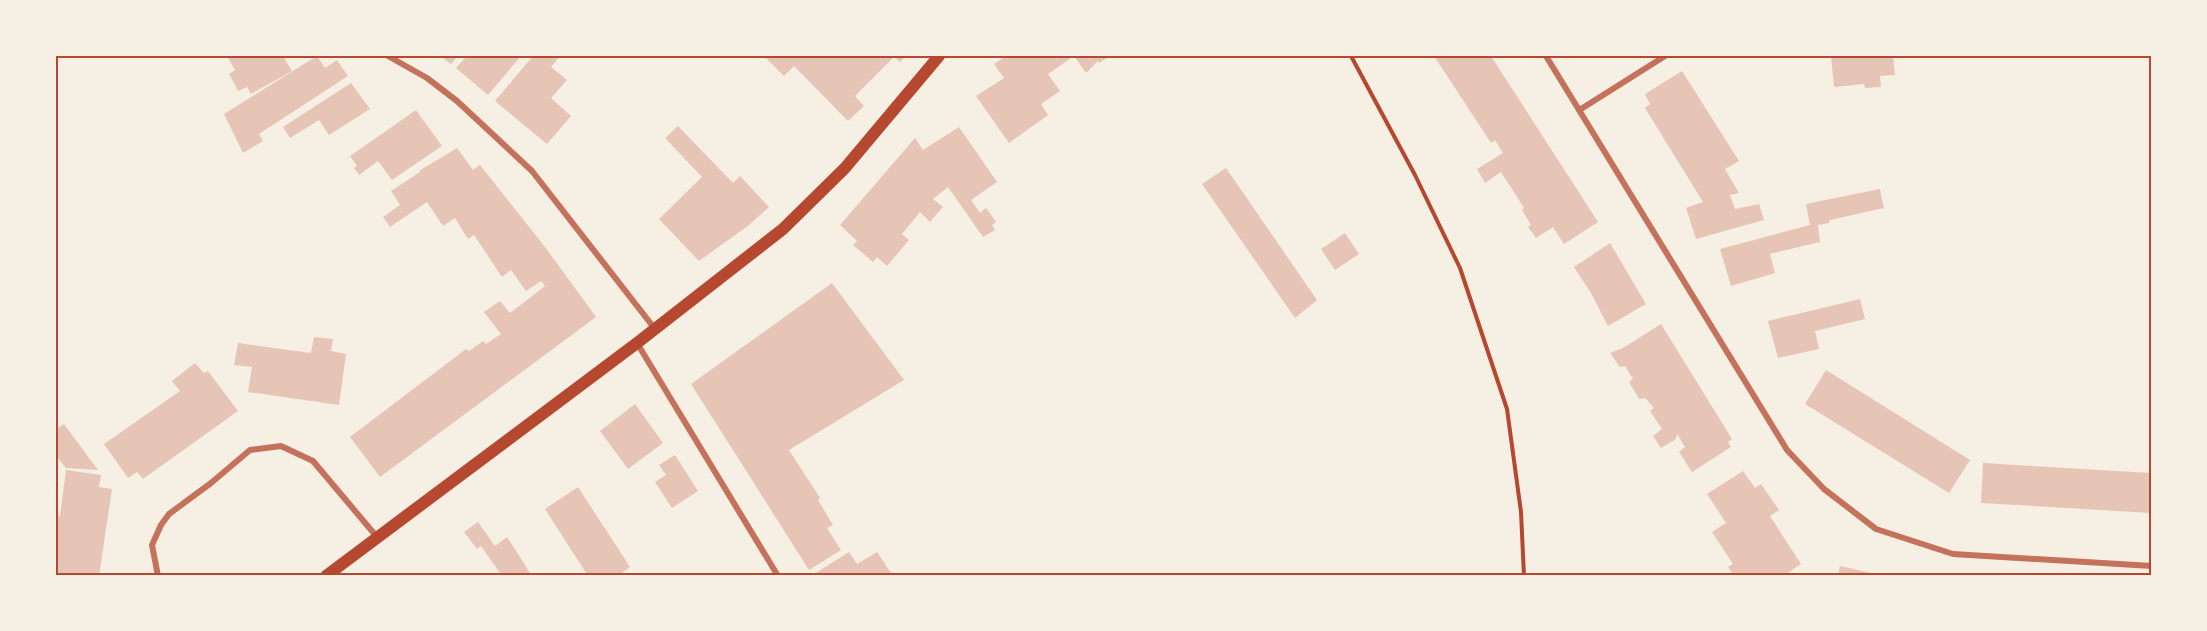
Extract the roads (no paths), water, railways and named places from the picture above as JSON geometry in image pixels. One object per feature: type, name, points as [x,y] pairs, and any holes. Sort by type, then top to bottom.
[{"type":"main road","points":[[326,576],[637,343],[783,229],[845,168],[939,56]]},
{"type":"street","points":[[388,56],[427,78],[457,101],[532,171],[655,328]]},
{"type":"street","points":[[1546,56],[1787,450],[1824,489],[1876,529],[1953,554],[2151,566]]},
{"type":"street","points":[[1581,110],[1665,56]]},
{"type":"street","points":[[637,343],[778,576]]},
{"type":"street","points":[[158,576],[152,545],[169,514],[212,483],[250,450],[281,446],[313,461],[376,537]]}]
